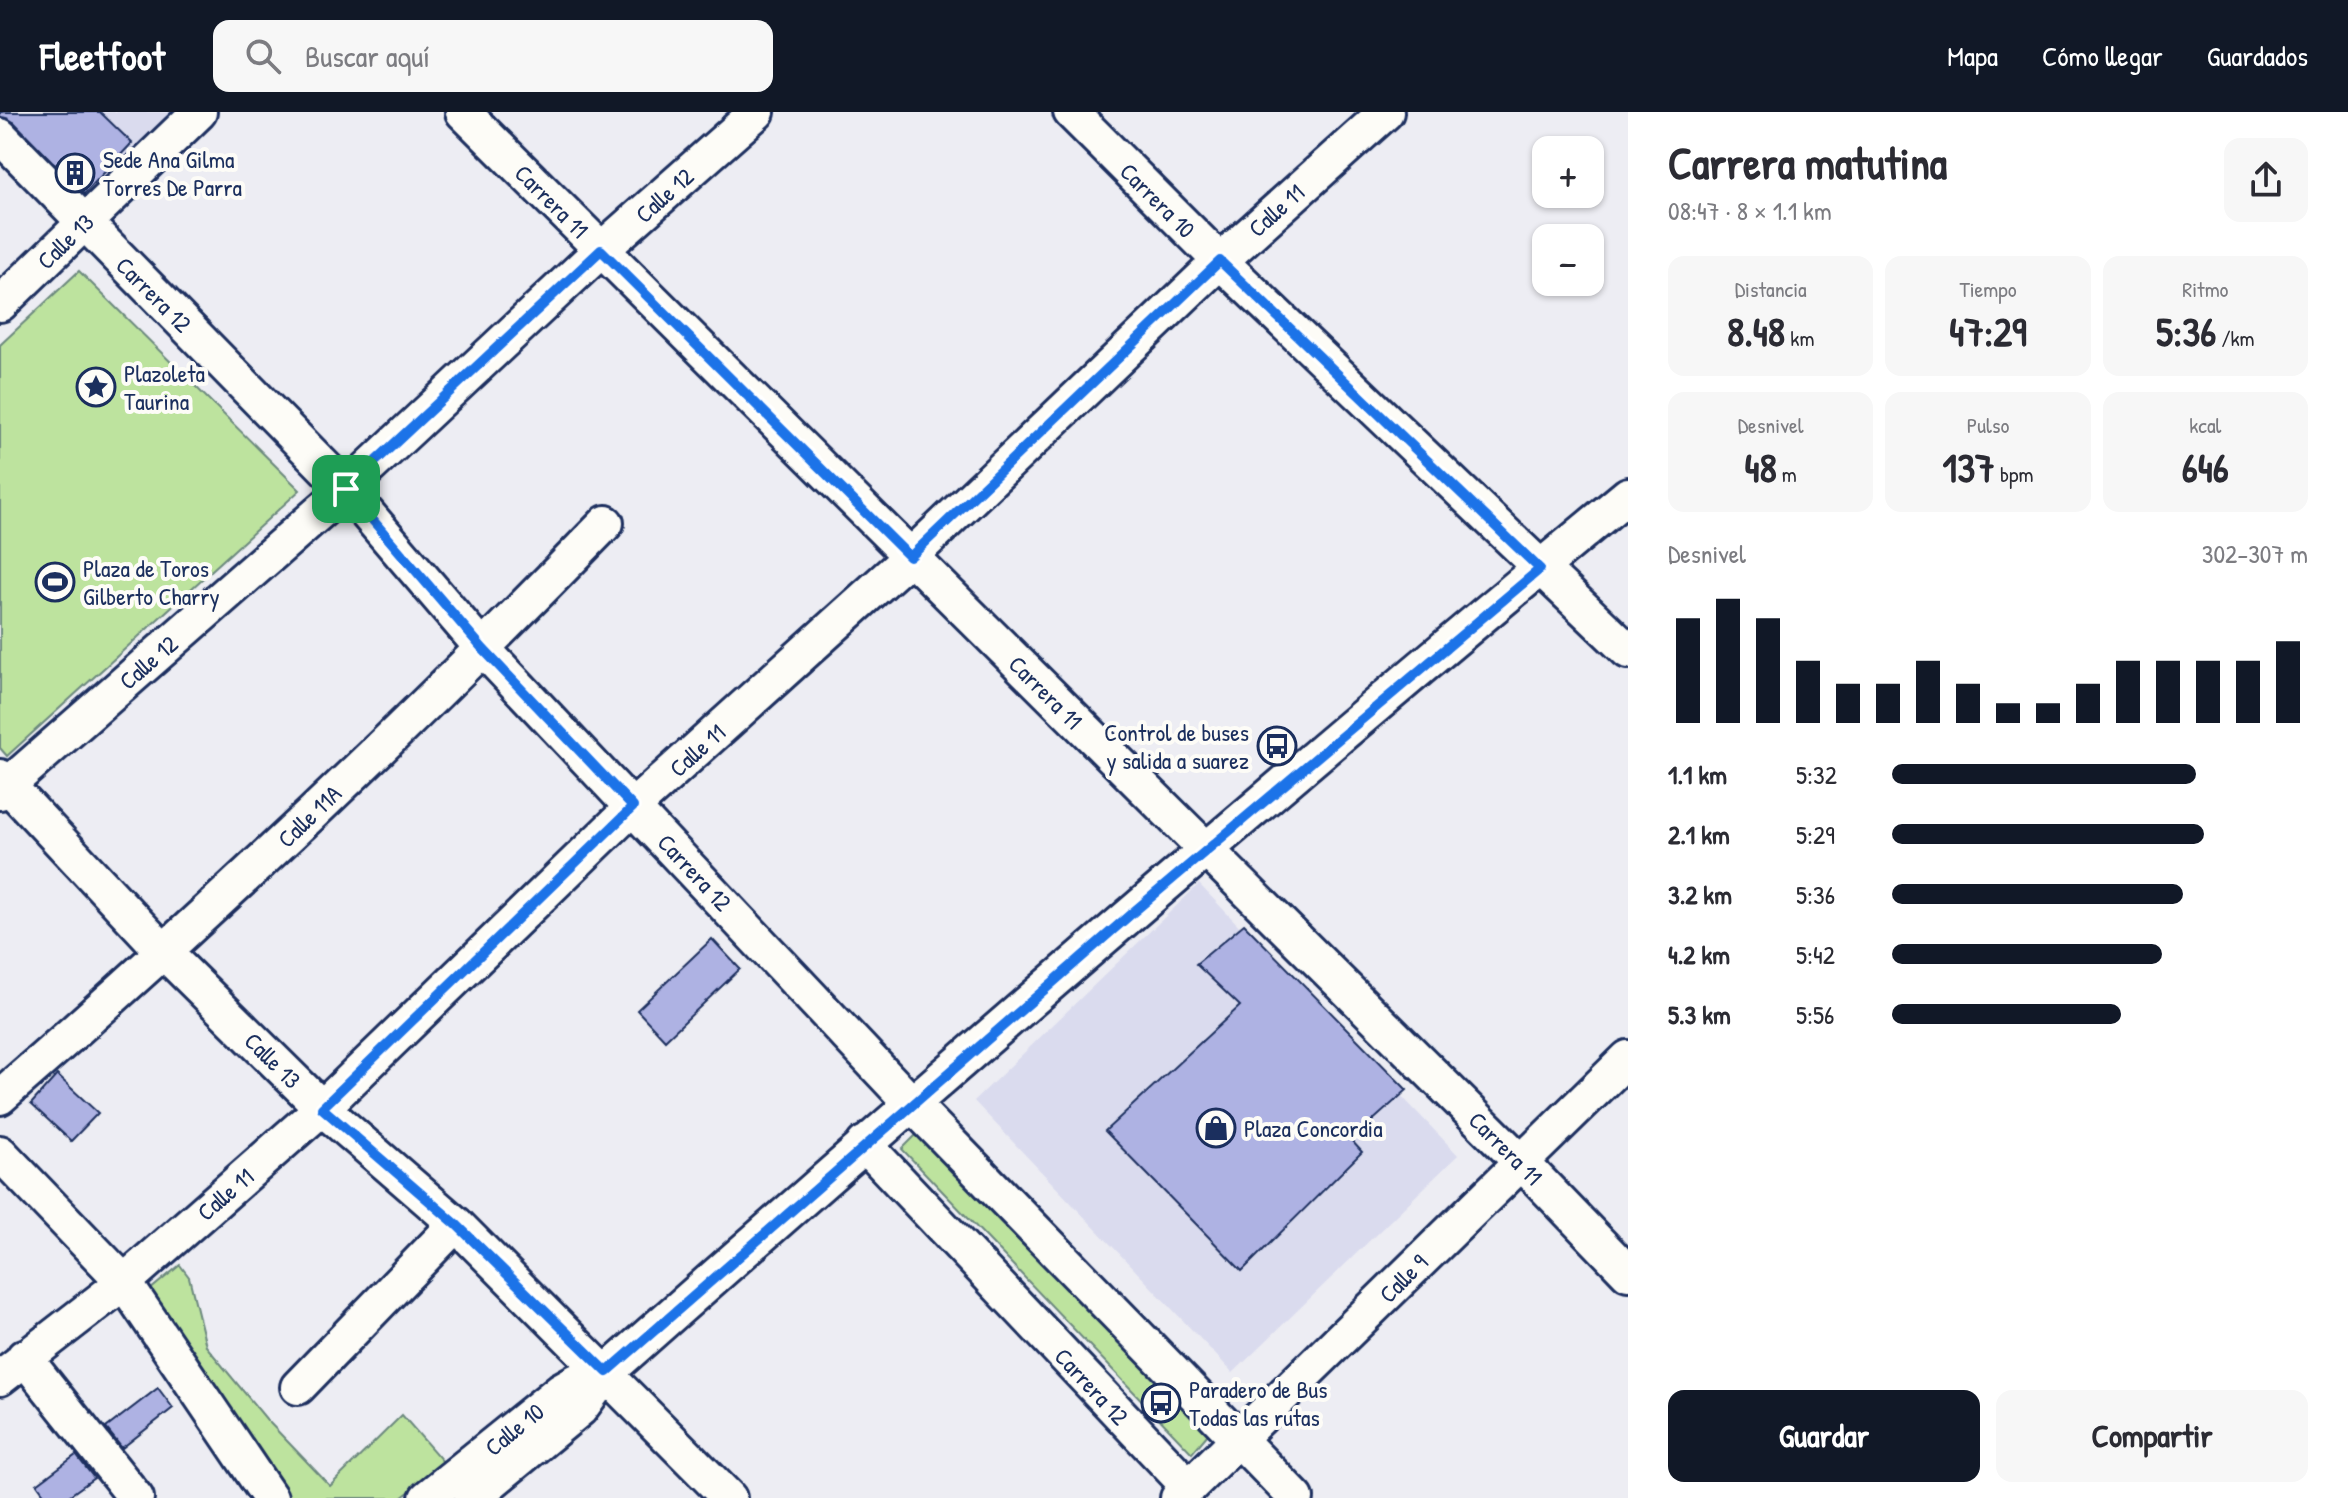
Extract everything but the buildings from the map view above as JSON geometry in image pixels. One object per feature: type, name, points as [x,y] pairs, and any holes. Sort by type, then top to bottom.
[{"type":"street","name":"Calle 13","points":[[0,304],[199,112]]},
{"type":"street","name":"Carrera 11","points":[[463,112],[1521,1162],[1628,1273]]},
{"type":"street","name":"Calle 12","points":[[3,784],[346,489],[601,250],[757,112]]},
{"type":"street","name":"Carrera 10","points":[[1071,112],[1220,261],[1628,651]]},
{"type":"street","name":"Calle 11","points":[[12,1368],[124,1282],[322,1108],[633,807],[910,557],[1220,261],[1386,112]]},
{"type":"street","name":"Carrera 12","points":[[0,136],[346,489],[483,649],[911,1103],[1240,1437],[1296,1498]]},
{"type":"street","name":"Calle 10","points":[[427,1498],[531,1432],[590,1399],[607,1372],[911,1103],[1628,495]]},
{"type":"street","name":"Calle 11A","points":[[0,1097],[165,953],[483,649],[606,523]]},
{"type":"street","name":"Calle 13","points":[[3,784],[165,953],[322,1108],[456,1224],[607,1372],[729,1498]]},
{"type":"street","name":"Calle 9","points":[[1184,1493],[1628,1058]]},
{"type":"street","name":"Carrera 12","points":[[864,1144],[1184,1493]]},
{"type":"street","points":[[0,1153],[124,1282],[270,1498]]},
{"type":"street","points":[[298,1387],[456,1224]]},
{"type":"street","points":[[12,1368],[136,1498]]},
{"type":"street","name":"Calle 10","points":[[472,1498],[531,1432]]},
{"type":"shaded area","name":"Sede Ana Gilma Torres De Parra","points":[[0,112],[189,112],[83,214],[0,128]]},
{"type":"shaded area","name":"Plaza Concordia","points":[[1199,884],[1458,1155],[1233,1373],[974,1101]]},
{"type":"green space","points":[[79,271],[300,490],[7,756],[0,748],[0,345]]},
{"type":"green space","points":[[918,1133],[1208,1434],[1192,1453],[902,1149]]},
{"type":"green space","points":[[180,1265],[189,1277],[206,1346],[267,1420],[330,1486],[402,1415],[445,1464],[401,1498],[286,1498],[138,1300]]},
{"type":"place","name":"Sede Ana Gilma Torres De Parra","points":[[75,173]]},
{"type":"place","name":"Plazoleta Taurina","points":[[96,387]]},
{"type":"place","name":"Plaza de Toros Gilberto Charry","points":[[55,582]]},
{"type":"place","name":"Control de buses y salida a suarez","points":[[1277,746]]},
{"type":"place","name":"Plaza Concordia","points":[[1216,1128]]},
{"type":"place","name":"Paradero de Bus Todas las rutas","points":[[1161,1403]]},
{"type":"route","points":[[601,250],[910,557],[1220,261],[1540,569],[1131,914],[864,1144],[607,1372],[456,1224],[322,1108],[633,807],[483,649],[346,489],[601,250]]}]
